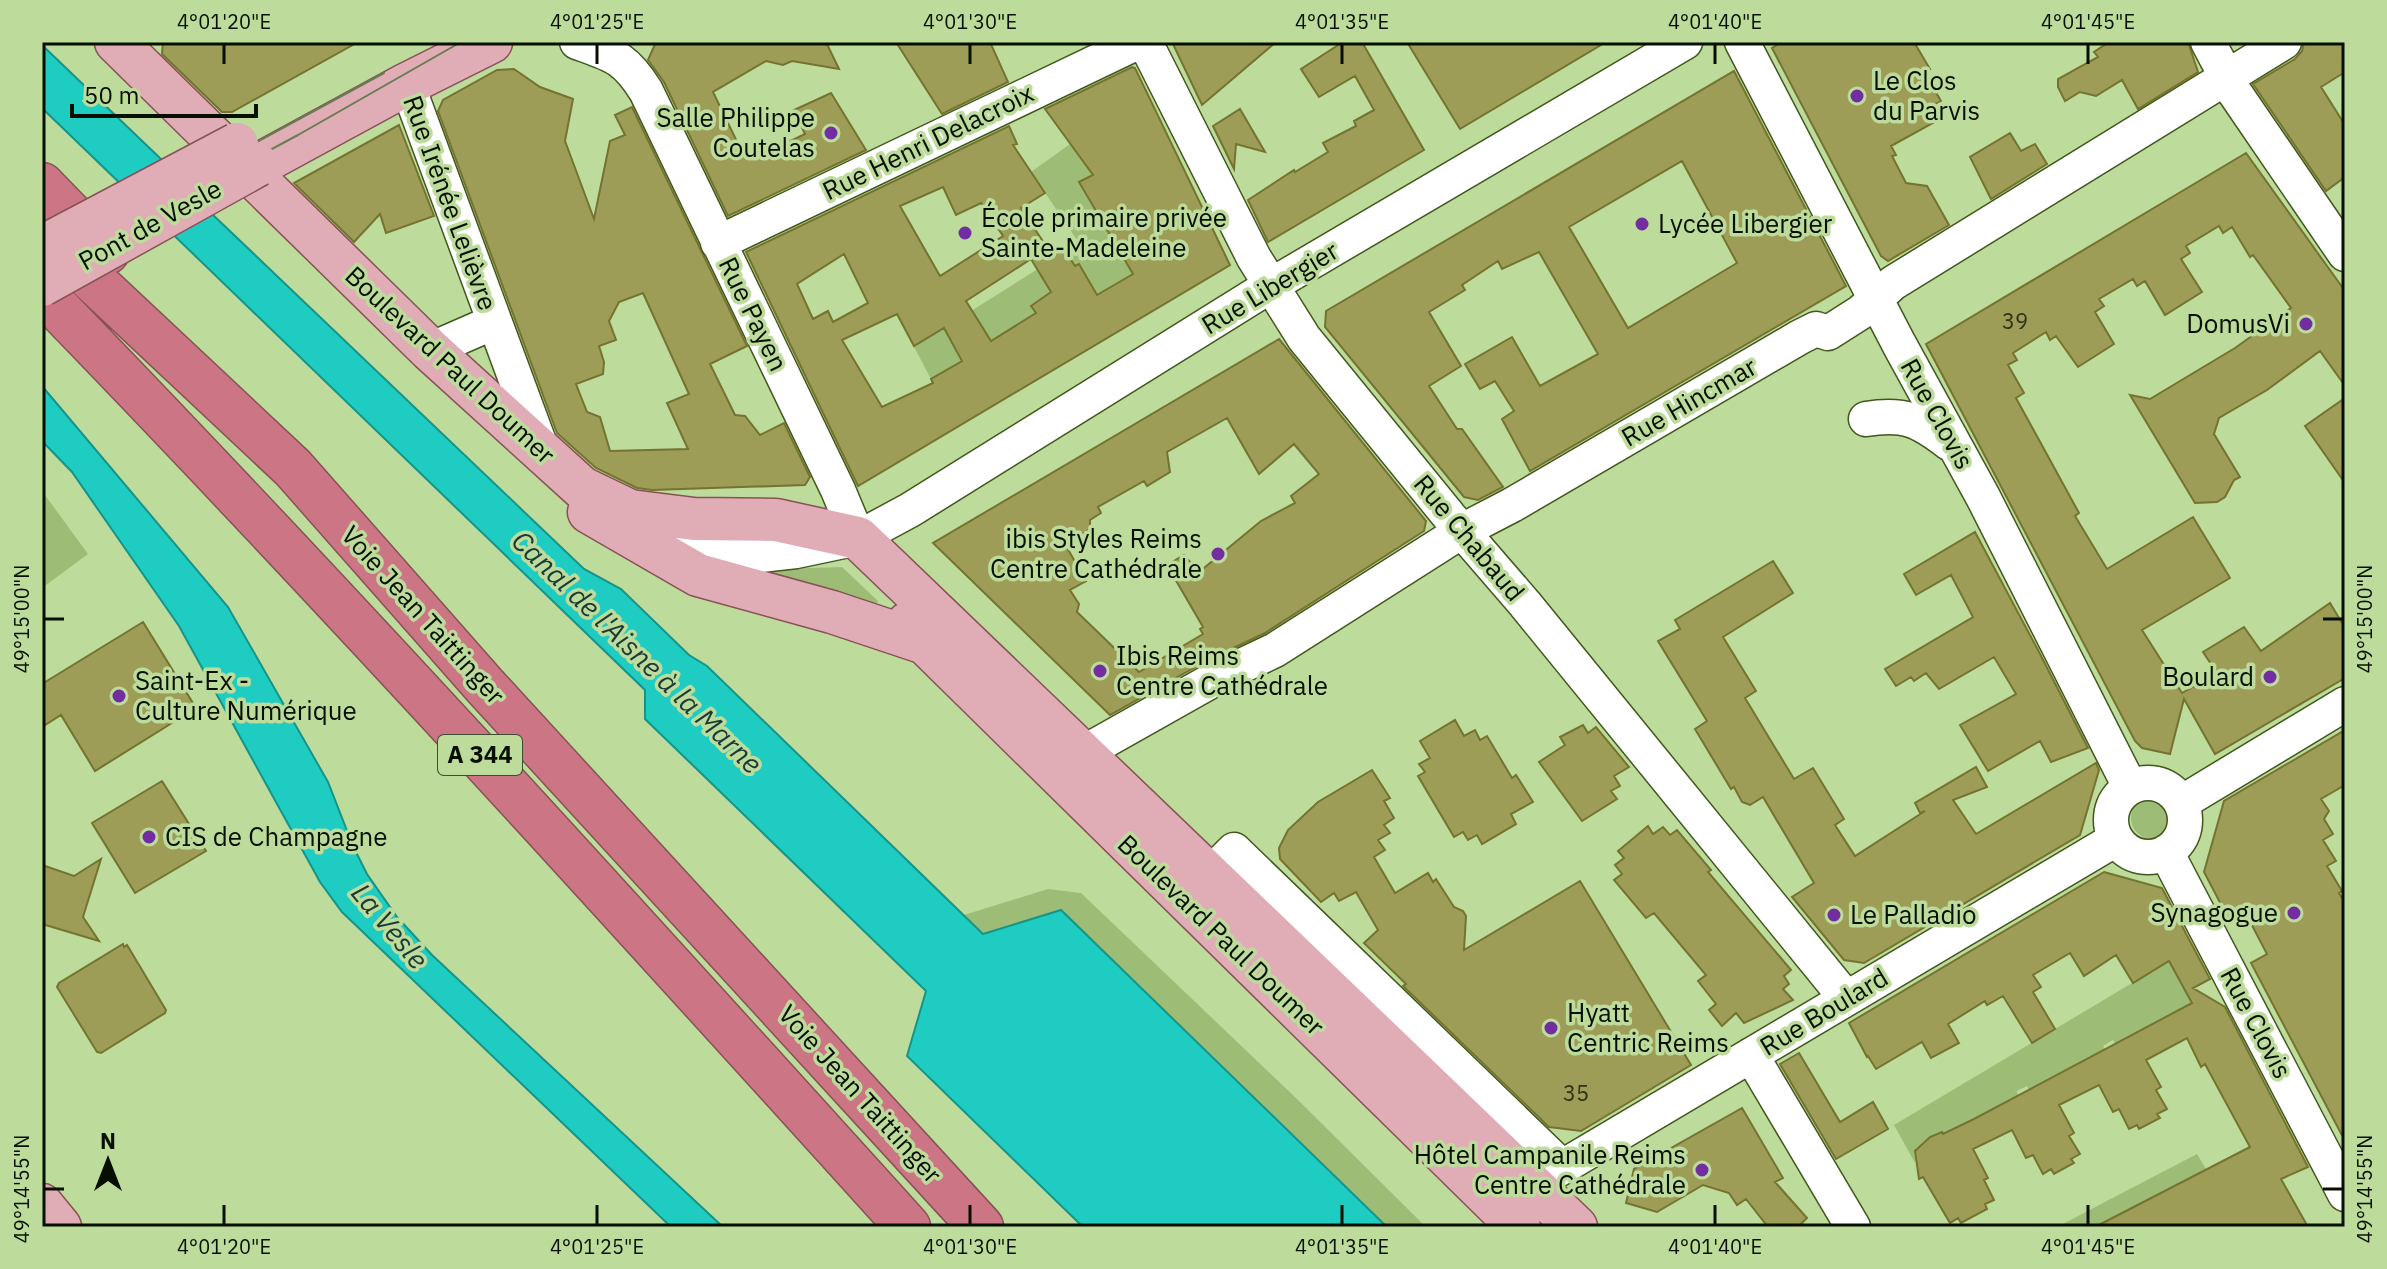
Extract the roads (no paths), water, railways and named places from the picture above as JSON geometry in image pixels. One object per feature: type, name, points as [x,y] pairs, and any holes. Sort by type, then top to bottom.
[{"type":"highway","points":[[42,185],[210,358],[293,468]]},
{"type":"highway","name":"Voie Jean Taittinger","points":[[42,233],[293,468],[485,686],[981,1227]]},
{"type":"highway","name":"Voie Jean Taittinger","points":[[42,292],[452,725],[908,1227]]},
{"type":"main road","points":[[248,154],[424,42]]},
{"type":"main road","points":[[248,154],[407,84],[491,42]]},
{"type":"main road","name":"Boulevard Paul Doumer","points":[[113,43],[430,350],[582,488],[630,511],[694,519],[776,520],[858,538],[1209,875],[1547,1176],[1576,1227]]},
{"type":"main road","name":"Boulevard Paul Doumer","points":[[113,43],[341,291],[587,511],[698,575],[832,612],[925,643]]},
{"type":"main road","name":"Pont de Vesle","points":[[42,247],[248,154]]},
{"type":"main road","name":"Pont de Vesle","points":[[42,285],[248,154]]},
{"type":"main road","name":"Boulevard Paul Doumer","points":[[858,538],[872,579],[925,643],[1519,1227]]},
{"type":"main road","points":[[42,1205],[60,1227]]},
{"type":"street","name":"Rue Payen","points":[[577,42],[616,56],[628,64],[646,91],[838,490],[858,538]]},
{"type":"street","name":"Rue Henri Delacroix","points":[[718,243],[1138,42]]},
{"type":"street","name":"Rue Chabaud","points":[[1145,42],[1270,286],[1304,338],[1846,998]]},
{"type":"street","name":"Rue Libergier","points":[[858,538],[910,510],[1270,286],[1685,42]]},
{"type":"street","name":"Rue Clovis","points":[[1742,42],[2130,787]]},
{"type":"street","points":[[2208,42],[2225,77],[2345,254]]},
{"type":"street","name":"Rue Hincmar","points":[[1083,753],[1218,677],[1275,650],[1462,531],[1800,337],[1816,329],[1828,333],[1861,312],[1906,274],[2284,42]]},
{"type":"street","name":"Rue Irénée Lelièvre","points":[[407,84],[543,453]]},
{"type":"street","name":"Rue Irénée Lelièvre","points":[[430,350],[494,322]]},
{"type":"street","points":[[1866,419],[1893,416],[1914,420],[1956,449]]},
{"type":"street","name":"Boulevard Paul Doumer","points":[[643,545],[744,557],[796,551],[858,538]]},
{"type":"street","points":[[2181,803],[2345,704]]},
{"type":"street","points":[[2153,783],[2164,786],[2181,803],[2185,825],[2175,846],[2166,852],[2144,857],[2133,854],[2116,839],[2110,820],[2112,810],[2130,787],[2153,783]]},
{"type":"street","name":"Rue Boulard","points":[[1547,1176],[2116,839]]},
{"type":"street","name":"Rue Clovis","points":[[2166,852],[2345,1194]]},
{"type":"street","points":[[1751,1055],[1853,1227]]},
{"type":"water","name":"Canal de l'Aisne à la Marne","points":[[42,45],[163,161],[212,214],[584,569],[621,589],[689,655],[707,666],[983,934],[1061,910],[1387,1227],[1083,1227],[907,1056],[926,991],[645,719],[645,690],[42,108]]},
{"type":"water","name":"La Vesle","points":[[42,386],[228,607],[328,782],[367,874],[397,917],[432,955],[723,1227],[671,1227],[342,912],[320,882],[179,626],[72,472],[42,441]]},
{"type":"tram line","points":[[42,273],[298,135],[461,42]]},
{"type":"tram line","points":[[42,259],[384,73]]},
{"type":"place","name":"Le Clos du Parvis","points":[[1857,96]]},
{"type":"place","name":"Salle Philippe Coutelas","points":[[831,133]]},
{"type":"place","name":"Lycée Libergier","points":[[1642,224]]},
{"type":"place","name":"École primaire privée Sainte-Madeleine","points":[[965,233]]},
{"type":"place","name":"DomusVi","points":[[2306,324]]},
{"type":"place","name":"ibis Styles Reims Centre Cathédrale","points":[[1218,554]]},
{"type":"place","name":"Ibis Reims Centre Cathédrale","points":[[1100,671]]},
{"type":"place","name":"Boulard","points":[[2270,677]]},
{"type":"place","name":"Saint-Ex - Culture Numérique","points":[[119,696]]},
{"type":"place","name":"CIS de Champagne","points":[[149,837]]},
{"type":"place","name":"Synagogue","points":[[2294,913]]},
{"type":"place","name":"Le Palladio","points":[[1834,915]]},
{"type":"place","name":"Hyatt Centric Reims","points":[[1551,1028]]},
{"type":"place","name":"Hôtel Campanile Reims Centre Cathédrale","points":[[1702,1170]]}]
